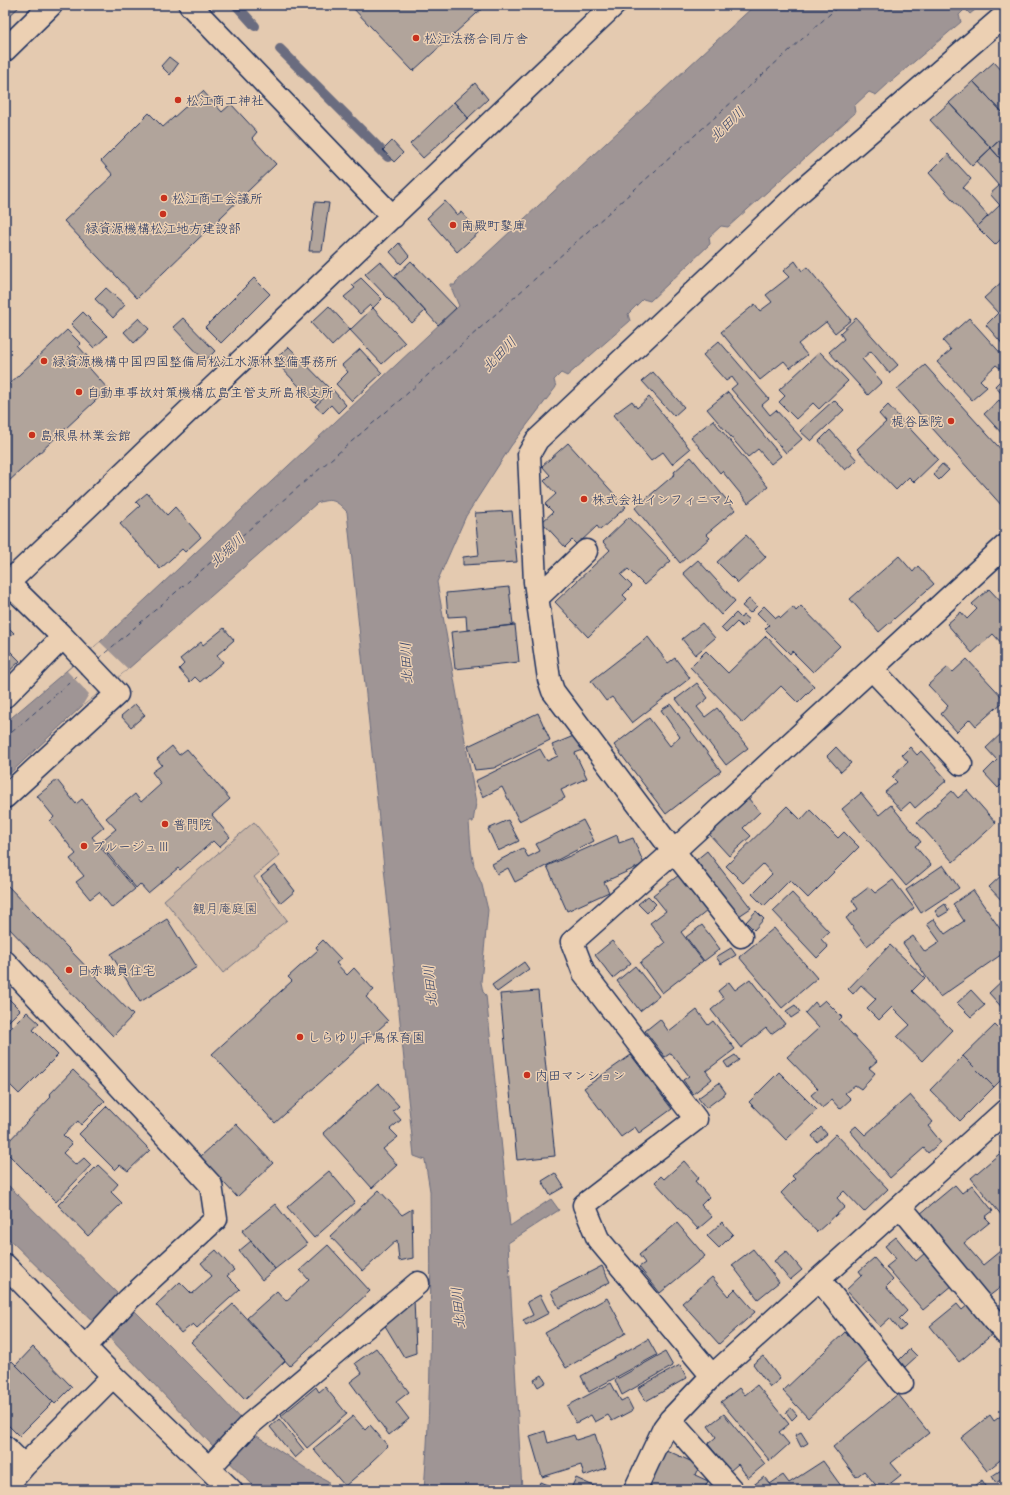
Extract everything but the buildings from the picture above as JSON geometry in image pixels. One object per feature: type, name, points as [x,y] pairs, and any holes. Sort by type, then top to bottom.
[{"type":"street","points":[[5,50],[51,5]]},
{"type":"street","points":[[190,5],[393,217]]},
{"type":"street","points":[[5,797],[117,694],[79,653],[7,581],[393,217],[614,5]]},
{"type":"street","points":[[741,936],[674,851],[553,691],[549,679],[535,582],[529,454],[537,440],[800,192],[1005,15]]},
{"type":"street","points":[[712,1376],[598,1239],[584,1205],[696,1119],[584,973],[572,942],[674,851],[1005,546]]},
{"type":"street","points":[[538,597],[586,551]]},
{"type":"street","points":[[5,696],[63,637]]},
{"type":"street","points":[[872,669],[961,764]]},
{"type":"street","points":[[5,962],[211,1185],[216,1219],[128,1300],[92,1338]]},
{"type":"street","points":[[635,1490],[664,1428],[712,1376],[1005,1111]]},
{"type":"street","points":[[900,1206],[1005,1333]]},
{"type":"street","points":[[5,1265],[92,1338],[113,1376],[215,1461],[231,1490]]},
{"type":"street","points":[[820,1279],[902,1383]]},
{"type":"street","points":[[215,1461],[249,1425],[418,1283]]},
{"type":"street","points":[[5,1488],[24,1466],[113,1376]]},
{"type":"street","points":[[670,1420],[732,1490]]},
{"type":"street","points":[[5,1447],[24,1466]]},
{"type":"green space","name":"観月庵庭園","points":[[254,822],[280,855],[254,877],[287,920],[223,973],[164,900]]},
{"type":"water","points":[[755,5],[981,5],[970,14],[965,9],[959,15],[961,22],[876,95],[869,92],[854,106],[855,113],[728,227],[721,226],[709,237],[710,244],[650,301],[643,299],[628,314],[630,321],[567,376],[561,373],[554,380],[556,387],[511,446],[466,516],[437,582],[476,803],[473,822],[469,822],[471,849],[474,866],[482,885],[488,910],[481,982],[483,992],[486,995],[510,1226],[551,1199],[559,1210],[508,1243],[522,1490],[424,1490],[430,1378],[430,1191],[425,1160],[414,1156],[347,512],[334,501],[330,500],[317,503],[128,669],[82,706],[5,778],[5,723],[100,642],[459,306],[450,285],[455,285],[456,282]]},
{"type":"water","points":[[5,1182],[213,1389],[254,1434],[313,1473],[328,1481],[329,1490],[258,1490],[214,1447],[107,1335],[5,1235]]},
{"type":"pier","points":[[100,642],[128,669],[82,706],[89,694],[67,671]]},
{"type":"waterway","points":[[236,5],[255,26]]},
{"type":"waterway","points":[[280,49],[388,157]]},
{"type":"ferry route","points":[[98,659],[400,400],[840,5]]},
{"type":"ferry route","points":[[5,738],[82,672]]},
{"type":"place","name":"松江法務合同庁舎","points":[[416,38]]},
{"type":"place","name":"松江商工神社","points":[[178,100]]},
{"type":"place","name":"松江商工会議所","points":[[164,198]]},
{"type":"place","name":"緑資源機構松江地方建設部","points":[[163,214]]},
{"type":"place","name":"南殿町鼕庫","points":[[453,225]]},
{"type":"place","name":"緑資源機構中国四国整備局松江水源林整備事務所","points":[[44,361]]},
{"type":"place","name":"自動車事故対策機構広島主管支所島根支所","points":[[79,392]]},
{"type":"place","name":"梶谷医院","points":[[951,421]]},
{"type":"place","name":"島根県林業会館","points":[[32,435]]},
{"type":"place","name":"株式会社インフィニマム","points":[[584,499]]},
{"type":"place","name":"普門院","points":[[165,824]]},
{"type":"place","name":"ブルージュⅢ","points":[[84,846]]},
{"type":"place","name":"日赤職員住宅","points":[[69,970]]},
{"type":"place","name":"しらゆり千鳥保育園","points":[[300,1037]]},
{"type":"place","name":"内田マンション","points":[[527,1075]]},
{"type":"water label","name":"北田川","points":[[727,124]]},
{"type":"water label","name":"北田川","points":[[499,354]]},
{"type":"water label","name":"北堀川","points":[[227,550]]},
{"type":"water label","name":"北田川","points":[[406,663]]},
{"type":"water label","name":"北田川","points":[[430,986]]},
{"type":"water label","name":"北田川","points":[[458,1308]]}]
